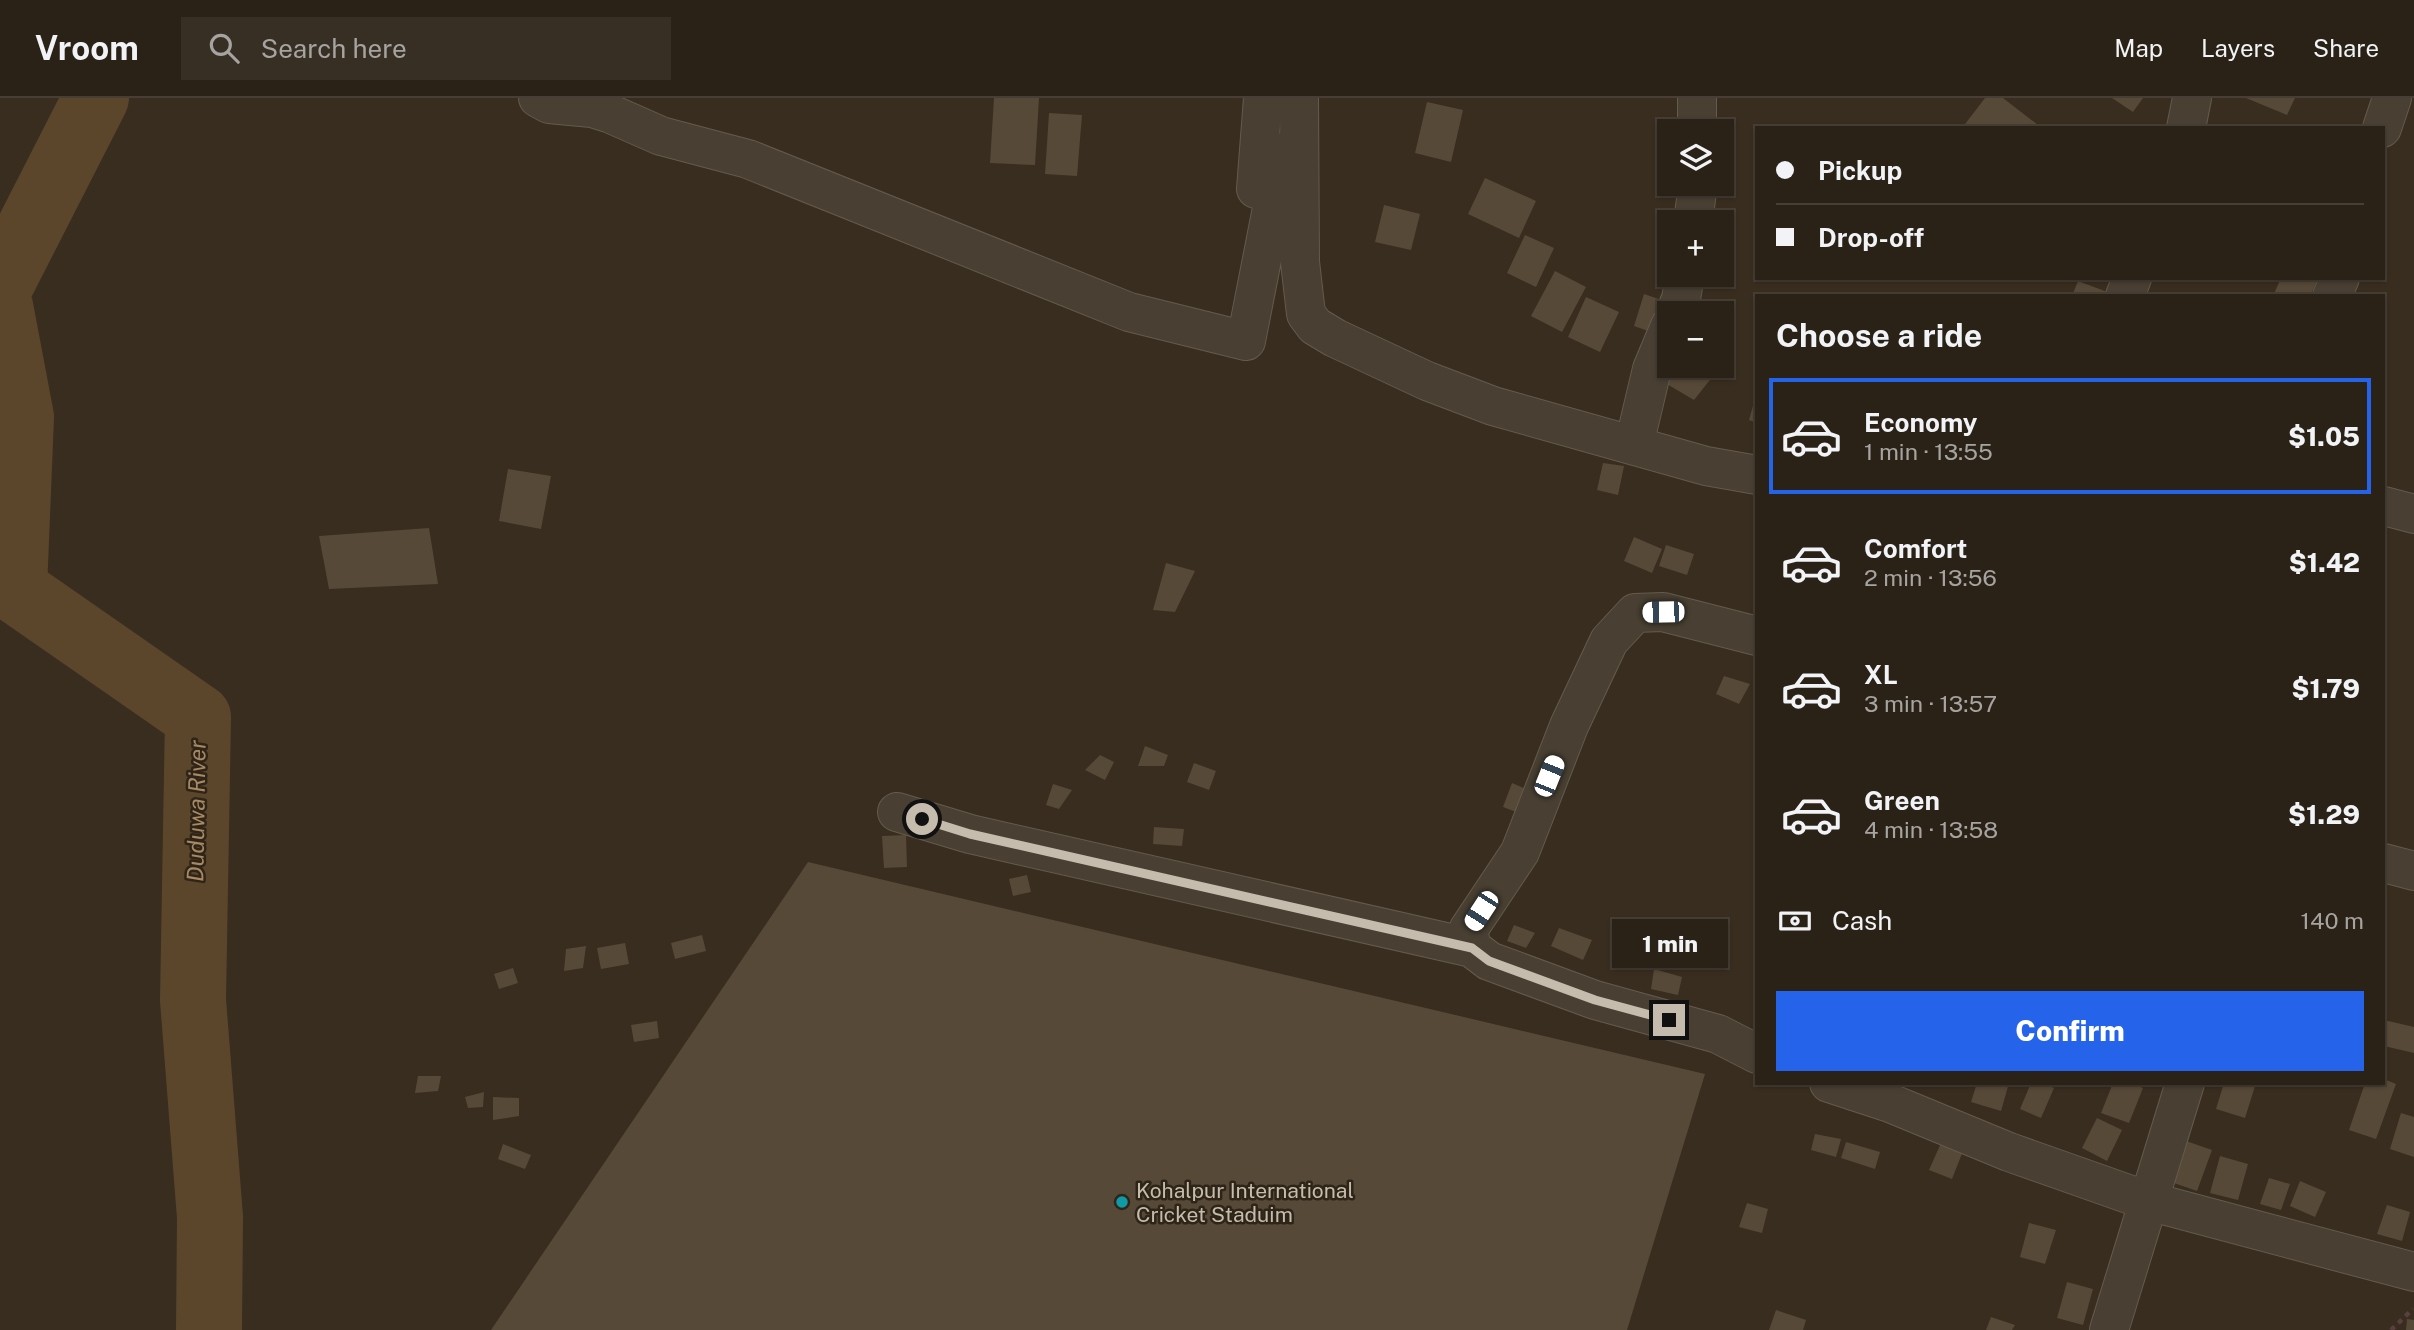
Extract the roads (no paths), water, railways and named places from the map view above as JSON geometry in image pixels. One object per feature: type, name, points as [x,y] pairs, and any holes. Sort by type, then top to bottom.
[{"type":"street","points":[[538,98],[549,104],[592,108],[661,136],[748,159],[1129,312],[1246,341]]},
{"type":"street","points":[[1246,341],[1263,98]]},
{"type":"street","points":[[1246,341],[1293,98]]},
{"type":"street","points":[[1299,98],[1300,262],[1306,314],[1315,326],[1335,338],[1427,380],[1493,406],[1706,466],[1755,475]]},
{"type":"street","points":[[1697,98],[1697,119]]},
{"type":"street","points":[[2186,126],[2192,98]]},
{"type":"street","points":[[2383,126],[2392,98]]},
{"type":"street","points":[[1633,444],[1657,357]]},
{"type":"street","points":[[2385,506],[2414,514]]},
{"type":"street","points":[[1472,948],[1468,930],[1520,852],[1569,726],[1609,641],[1626,622],[1635,613],[1663,612],[1755,635]]},
{"type":"street","points":[[897,812],[970,834],[1472,948],[1489,961],[1595,1000],[1718,1034],[1755,1053]]},
{"type":"street","points":[[2385,863],[2414,871]]},
{"type":"street","points":[[1841,1085],[1890,1093],[2009,1152],[2148,1201],[2414,1272]]},
{"type":"street","points":[[2109,1330],[2184,1085]]},
{"type":"waterway","name":"Duduwa River","points":[[0,286],[96,98]]},
{"type":"waterway","name":"Duduwa River","points":[[0,306],[21,417],[14,589],[198,717],[193,1000],[210,1217],[209,1330]]},
{"type":"place","name":"Kohalpur International Cricket Staduim","points":[[1122,1202]]}]
